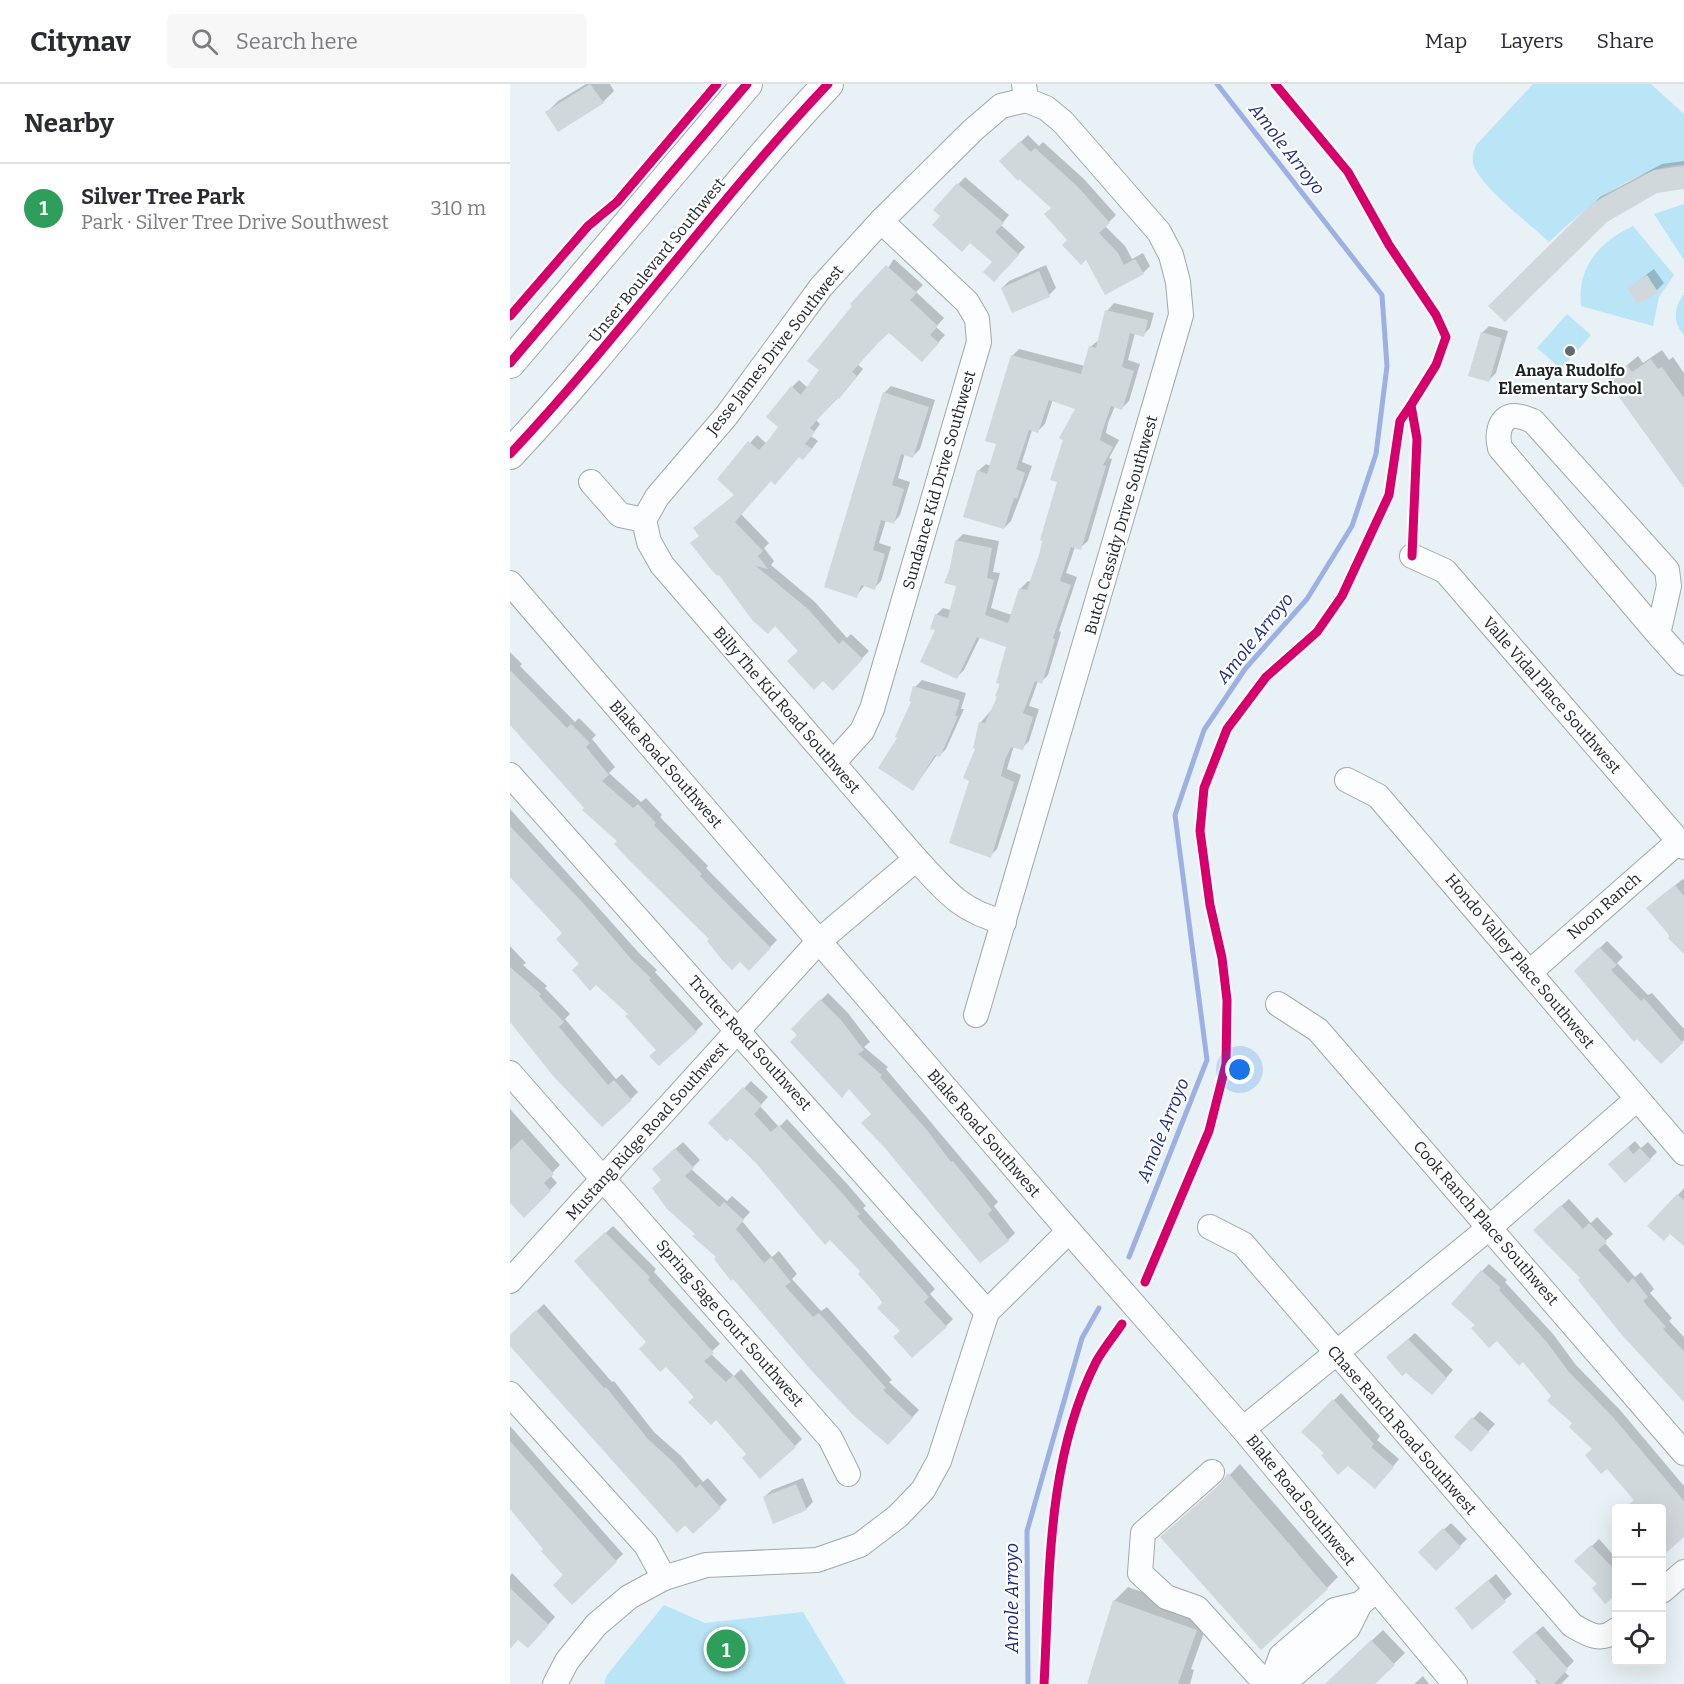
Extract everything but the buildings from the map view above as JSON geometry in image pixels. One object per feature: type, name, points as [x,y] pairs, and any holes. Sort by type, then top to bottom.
[{"type":"main road","points":[[510,363],[747,84]]},
{"type":"main road","name":"Unser Boulevard Southwest","points":[[510,454],[583,375],[740,182],[828,84]]},
{"type":"street","name":"Jesse James Drive Southwest","points":[[644,520],[657,497],[727,415],[820,287],[881,221],[1001,106],[1025,92]]},
{"type":"street","name":"Butch Cassidy Drive Southwest","points":[[976,1015],[1181,315],[1178,282],[1171,255],[1159,232],[1063,122],[1025,92]]},
{"type":"street","name":"Sundance Kid Drive Southwest","points":[[834,763],[862,731],[872,709],[979,342],[976,319],[967,302],[881,221]]},
{"type":"street","points":[[1658,634],[1669,586],[1667,570],[1533,421],[1513,416],[1504,421],[1497,436],[1500,448],[1658,634],[1684,663]]},
{"type":"street","points":[[591,482],[620,514],[644,520]]},
{"type":"street","name":"Billy The Kid Road Southwest","points":[[644,520],[649,542],[662,565],[916,859],[956,901],[979,916],[1004,922]]},
{"type":"street","name":"Valle Vidal Place Southwest","points":[[1412,556],[1445,572],[1681,844]]},
{"type":"street","name":"Blake Road Southwest","points":[[510,583],[1068,1231],[1243,1429],[1368,1598],[1455,1684]]},
{"type":"street","name":"Trotter Road Southwest","points":[[510,775],[987,1312]]},
{"type":"street","name":"Hondo Valley Place Southwest","points":[[1347,780],[1378,796],[1684,1153]]},
{"type":"street","name":"Noon Ranch","points":[[1530,972],[1681,844]]},
{"type":"street","name":"Mustang Ridge Road Southwest","points":[[510,1281],[819,941],[916,859]]},
{"type":"street","name":"Cook Ranch Place Southwest","points":[[1278,1004],[1318,1030],[1684,1453]]},
{"type":"street","name":"Spring Sage Court Southwest","points":[[510,1074],[831,1438],[848,1474]]},
{"type":"street","points":[[1243,1429],[1490,1228],[1637,1099]]},
{"type":"street","name":"Chase Ranch Road Southwest","points":[[1210,1227],[1243,1245],[1572,1625],[1592,1637],[1612,1634]]},
{"type":"street","points":[[555,1684],[567,1661],[596,1625],[629,1597],[664,1578],[706,1565],[817,1560],[860,1545],[898,1516],[923,1490],[939,1461],[987,1312],[1068,1231]]},
{"type":"street","points":[[510,1394],[646,1545],[664,1578]]},
{"type":"street","points":[[1212,1472],[1143,1533],[1140,1574],[1166,1597],[1197,1608],[1268,1682],[1296,1673],[1312,1644],[1348,1628],[1368,1598]]},
{"type":"street","points":[[1666,1588],[1684,1572]]},
{"type":"shaded area","points":[[1533,84],[1651,84],[1684,114],[1684,164],[1645,174],[1627,182],[1594,203],[1549,242],[1491,190],[1475,169],[1473,162],[1476,145]]},
{"type":"shaded area","points":[[1684,204],[1684,260],[1654,214]]},
{"type":"shaded area","points":[[1633,226],[1674,275],[1659,297],[1653,326],[1581,306],[1583,279],[1593,257],[1610,240]]},
{"type":"shaded area","points":[[1684,294],[1684,335],[1676,320],[1676,309]]},
{"type":"shaded area","points":[[1567,314],[1591,335],[1561,369],[1537,348]]},
{"type":"shaded area","points":[[664,1605],[705,1623],[803,1612],[846,1684],[604,1684],[607,1675]]},
{"type":"waterway","name":"Amole Arroyo","points":[[1129,1257],[1207,1060],[1175,815],[1204,730],[1245,669],[1307,599],[1352,526],[1376,454],[1387,366],[1382,295],[1217,84]]},
{"type":"waterway","name":"Amole Arroyo","points":[[1028,1684],[1027,1531],[1082,1338],[1099,1308]]},
{"type":"cycle path","points":[[510,316],[588,226],[617,202],[717,84]]},
{"type":"cycle path","points":[[510,363],[747,84]]},
{"type":"cycle path","points":[[510,454],[591,363],[747,175],[828,84]]},
{"type":"cycle path","points":[[1275,84],[1348,172],[1389,245],[1436,315],[1446,337],[1436,365],[1411,405],[1417,439],[1412,556]]},
{"type":"cycle path","points":[[1145,1282],[1209,1131],[1226,1064],[1227,1000],[1200,831],[1204,788],[1227,729],[1266,677],[1317,632],[1342,596],[1389,495],[1400,421],[1411,405]]},
{"type":"cycle path","points":[[1044,1684],[1050,1561],[1059,1479],[1080,1400],[1096,1362],[1122,1324]]},
{"type":"place","name":"Anaya Rudolfo Elementary School","points":[[1570,351]]},
{"type":"place","name":"Silver Tree Park","points":[[726,1649]]}]
